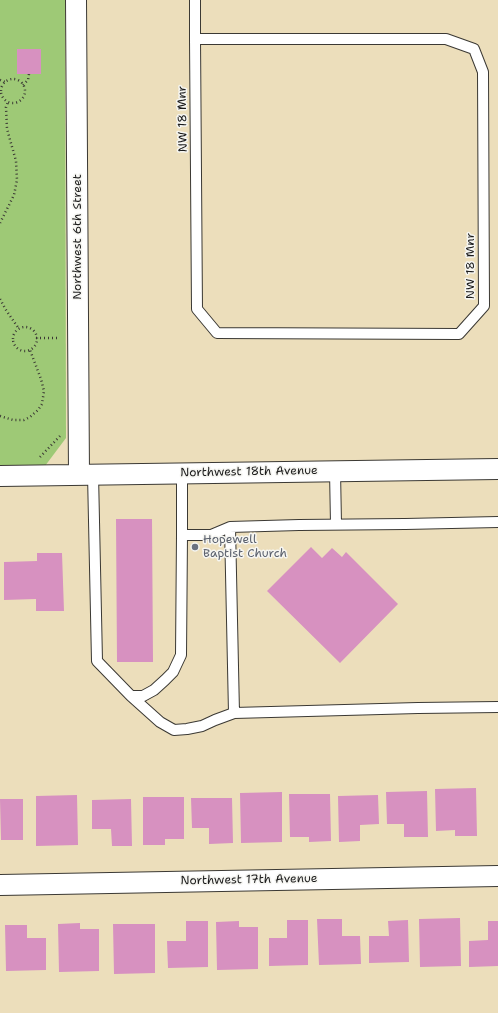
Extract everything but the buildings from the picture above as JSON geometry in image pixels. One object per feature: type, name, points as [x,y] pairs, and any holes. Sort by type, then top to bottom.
[{"type":"street","name":"Northwest 6th Street","points":[[76,0],[86,474]]},
{"type":"street","name":"Northwest 18th Avenue","points":[[0,476],[498,469]]},
{"type":"street","name":"Northwest 17th Avenue","points":[[0,885],[498,876]]},
{"type":"lane","name":"NW 18 Mnr","points":[[195,0],[195,40],[197,309],[217,333],[459,334],[484,306],[483,72],[474,49],[446,39],[195,40]]},
{"type":"lane","points":[[334,471],[336,524]]},
{"type":"lane","points":[[130,696],[143,696],[154,690],[173,672],[182,655],[182,473]]},
{"type":"lane","points":[[86,474],[97,661],[130,696],[160,722],[174,730],[202,726],[234,713],[498,707]]},
{"type":"lane","points":[[182,535],[211,535],[230,527],[498,522]]},
{"type":"lane","points":[[230,527],[234,713]]},
{"type":"path","points":[[23,85],[28,80],[29,74]]},
{"type":"path","points":[[14,79],[18,80],[23,85],[25,87],[25,92],[22,100],[13,103],[4,100],[1,91],[5,82],[14,79]]},
{"type":"path","points":[[0,80],[5,82]]},
{"type":"path","points":[[0,223],[14,195],[17,180],[16,161],[6,129],[6,107],[8,102]]},
{"type":"path","points":[[0,300],[19,329]]},
{"type":"path","points":[[23,328],[32,330],[35,333],[36,338],[34,347],[26,351],[17,349],[13,341],[15,332],[23,328]]},
{"type":"path","points":[[36,338],[60,338],[60,345]]},
{"type":"path","points":[[0,416],[13,420],[24,420],[38,410],[42,404],[44,391],[30,350]]},
{"type":"path","points":[[39,458],[60,436]]},
{"type":"green space","points":[[0,0],[65,0],[66,438],[45,466],[0,466]]},
{"type":"place","name":"Hopewell Baptist Church","points":[[195,547]]}]
